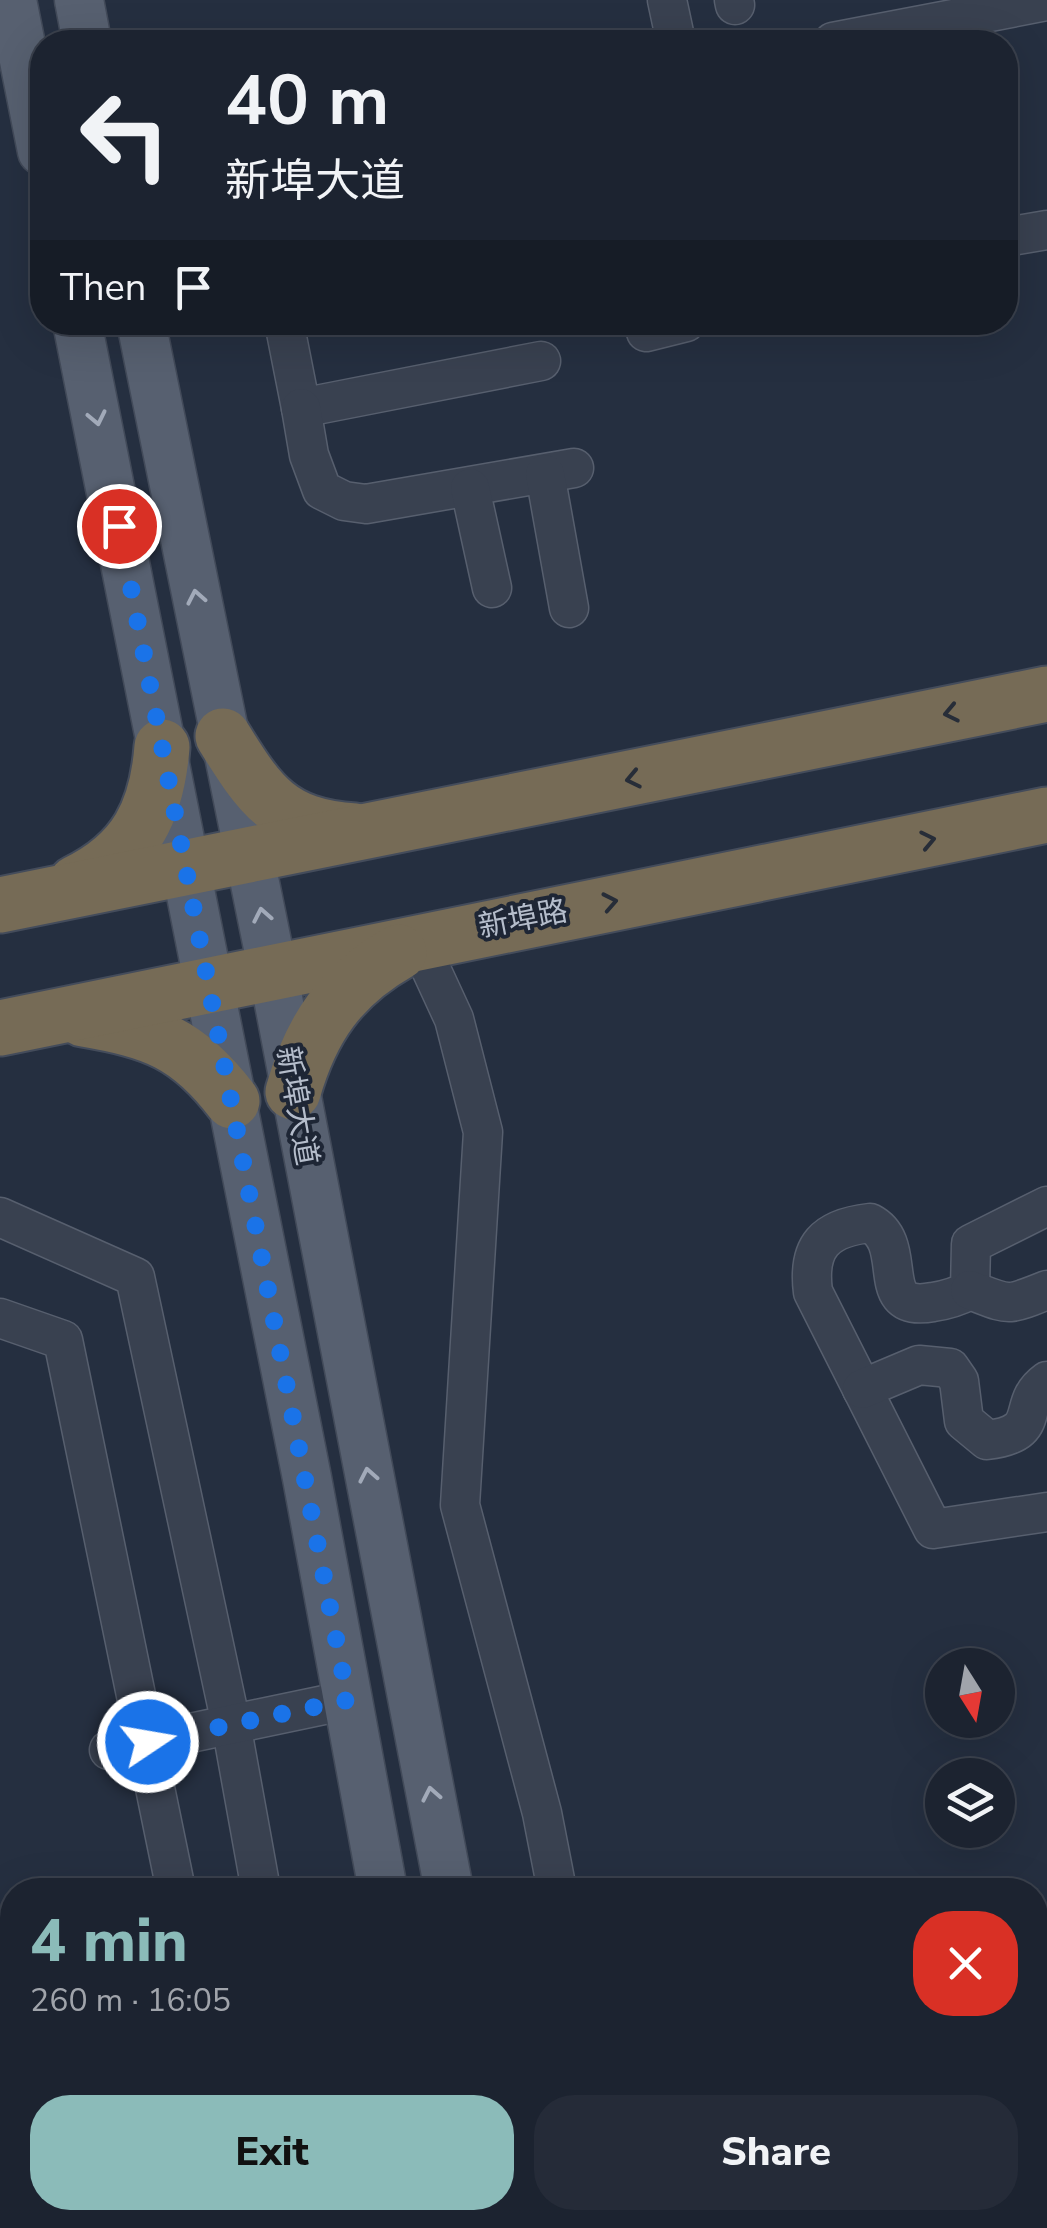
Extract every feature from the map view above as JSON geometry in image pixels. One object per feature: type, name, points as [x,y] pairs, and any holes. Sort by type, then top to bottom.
[{"type":"highway","points":[[26,900],[250,858],[1047,694]]},
{"type":"highway","points":[[223,736],[254,786],[279,810],[322,827],[378,832]]},
{"type":"highway","points":[[26,900],[117,860],[137,838],[152,811],[162,747]]},
{"type":"highway","name":"新埠路","points":[[0,1028],[418,940],[1047,816]]},
{"type":"highway","points":[[293,1092],[302,1060],[332,1004],[356,979],[418,940]]},
{"type":"highway","points":[[65,1016],[131,1027],[166,1039],[206,1067],[232,1101]]},
{"type":"main road","points":[[79,0],[84,30]]},
{"type":"main road","points":[[10,28],[30,105]]},
{"type":"main road","points":[[81,335],[381,1878]]},
{"type":"main road","name":"新埠大道","points":[[145,335],[273,972],[447,1878]]},
{"type":"street","points":[[667,0],[673,30]]},
{"type":"street","points":[[894,30],[1047,0]]},
{"type":"street","points":[[1018,235],[1047,230]]},
{"type":"street","points":[[287,335],[309,455],[322,490],[344,501],[401,500],[559,471],[569,608]]},
{"type":"street","points":[[302,408],[541,361]]},
{"type":"street","points":[[470,488],[492,588]]},
{"type":"street","points":[[418,940],[454,1019],[483,1132],[460,1505],[542,1813],[555,1878]]},
{"type":"street","points":[[970,1290],[971,1244],[1047,1206]]},
{"type":"street","points":[[3,1220],[135,1276],[231,1724],[259,1878]]},
{"type":"street","points":[[970,1290],[956,1298],[915,1306],[896,1290],[891,1244],[884,1230],[870,1223],[831,1234],[817,1248],[810,1266],[813,1292],[933,1529],[1047,1512]]},
{"type":"street","points":[[970,1290],[996,1304],[1013,1303],[1047,1290]]},
{"type":"street","points":[[0,1318],[63,1340],[174,1878]]},
{"type":"street","points":[[862,1389],[905,1369],[936,1363],[950,1368],[959,1381],[964,1421],[987,1440],[1037,1436],[1034,1394],[1047,1380]]},
{"type":"street","points":[[109,1750],[348,1700]]},
{"type":"route","points":[[119,526],[348,1700],[148,1742]]}]
